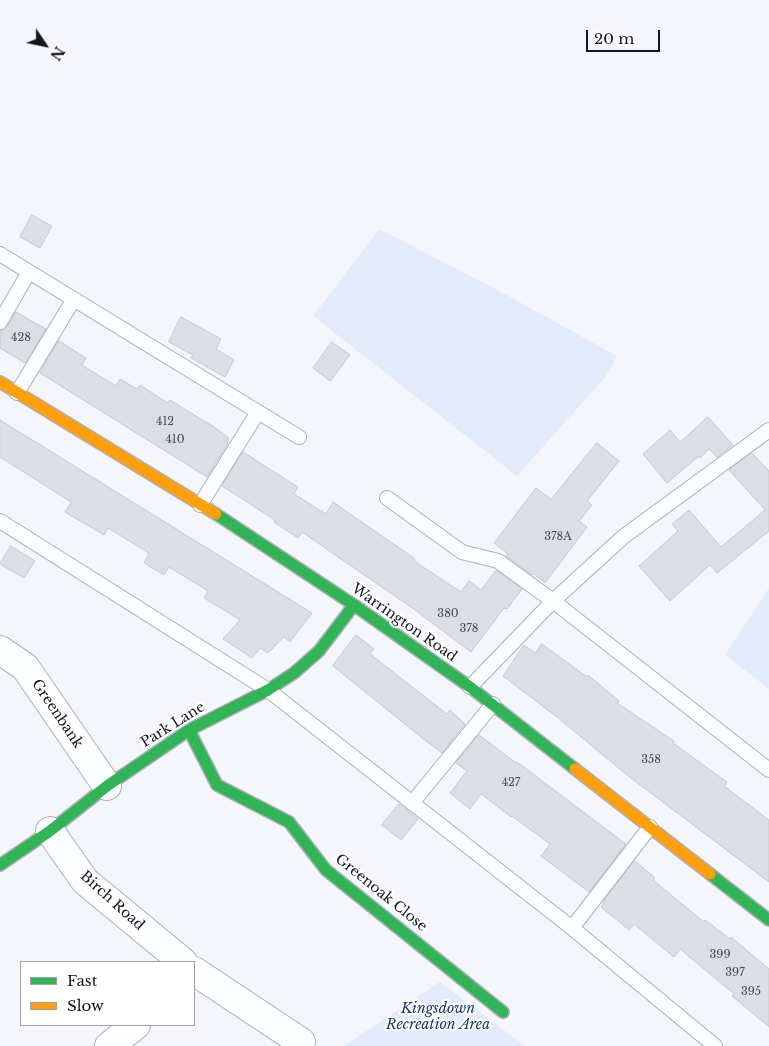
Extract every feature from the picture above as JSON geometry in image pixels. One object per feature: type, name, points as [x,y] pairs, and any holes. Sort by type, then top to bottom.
[{"type":"main road","name":"Warrington Road","points":[[0,382],[200,505],[354,605],[493,704],[769,920]]},
{"type":"main road","name":"Park Lane","points":[[0,865],[50,831],[107,786],[189,730],[268,690],[294,673],[319,651],[354,605]]},
{"type":"main road","name":"Greenoak Close","points":[[189,730],[217,785],[289,822],[326,870],[502,1012]]},
{"type":"street","name":"Greenbank","points":[[0,650],[25,667],[107,786]]},
{"type":"street","name":"Birch Road","points":[[50,831],[85,881],[179,961]]},
{"type":"street","name":"Birch Road","points":[[195,974],[301,1042]]},
{"type":"street","points":[[109,1046],[135,1026]]},
{"type":"lane","points":[[0,254],[299,437]]},
{"type":"lane","points":[[0,322],[30,272]]},
{"type":"lane","points":[[17,392],[74,300]]},
{"type":"lane","points":[[200,505],[258,412]]},
{"type":"lane","points":[[470,687],[553,601],[623,538],[769,430]]},
{"type":"lane","points":[[387,498],[462,552],[498,561],[553,601],[769,770]]},
{"type":"lane","points":[[0,521],[268,690],[572,928],[715,1046]]},
{"type":"lane","points":[[412,803],[493,704]]},
{"type":"lane","points":[[572,928],[650,827]]},
{"type":"green space","points":[[379,229],[494,288],[617,356],[606,376],[517,476],[313,316]]},
{"type":"green space","points":[[769,588],[769,689],[725,655]]},
{"type":"green space","name":"Kingsdown Recreation Area","points":[[440,982],[525,1046],[344,1046]]},
{"type":"building","points":[[32,215],[52,226],[40,248],[20,237]]},
{"type":"building","points":[[16,312],[46,329],[25,363],[0,348],[0,331],[7,327]]},
{"type":"building","points":[[181,317],[221,339],[216,349],[234,360],[225,377],[191,358],[193,355],[169,342]]},
{"type":"building","points":[[59,341],[86,358],[82,365],[116,386],[120,379],[137,389],[140,385],[168,403],[170,400],[229,438],[228,443],[207,477],[40,373]]},
{"type":"building","points":[[332,342],[350,355],[330,381],[313,368]]},
{"type":"building","points":[[708,417],[733,445],[717,457],[709,449],[667,483],[643,454],[670,430],[680,442]]},
{"type":"building","points":[[0,420],[312,613],[290,642],[284,637],[268,653],[260,648],[252,658],[223,639],[240,620],[204,598],[208,591],[169,567],[164,575],[144,563],[149,553],[108,528],[104,535],[65,512],[71,502],[0,457]]},
{"type":"building","points":[[597,443],[619,461],[587,501],[592,505],[579,521],[587,527],[545,583],[506,556],[508,554],[494,543],[536,488],[551,499]]},
{"type":"building","points":[[243,452],[298,487],[294,494],[326,514],[333,502],[415,559],[414,561],[461,592],[469,581],[481,590],[496,570],[522,589],[507,609],[504,608],[471,652],[415,610],[302,532],[298,538],[274,522],[275,520],[222,486]]},
{"type":"building","points":[[752,453],[769,471],[769,531],[717,573],[710,565],[670,601],[639,566],[678,531],[672,524],[689,510],[721,547],[765,510],[729,470]]},
{"type":"building","points":[[11,546],[35,561],[24,578],[0,564]]},
{"type":"building","points":[[356,635],[374,649],[370,654],[447,714],[450,710],[465,724],[442,753],[333,666]]},
{"type":"building","points":[[542,644],[587,677],[588,675],[619,701],[617,703],[674,741],[673,743],[727,782],[724,786],[769,820],[769,882],[627,775],[557,717],[503,676],[524,645],[535,653]]},
{"type":"building","points":[[479,735],[626,844],[589,892],[541,856],[550,844],[512,816],[481,794],[470,809],[450,793],[467,771],[456,763]]},
{"type":"building","points":[[399,804],[418,819],[401,840],[382,825]]},
{"type":"building","points":[[635,861],[655,878],[653,880],[704,922],[705,920],[730,939],[731,937],[769,969],[769,1027],[732,996],[734,994],[680,949],[674,957],[634,924],[629,930],[601,907]]},
{"type":"traffic: fast","points":[[216,514],[354,605],[470,687],[575,769]]},
{"type":"traffic: fast","points":[[0,865],[50,831],[107,786],[189,730],[268,690],[294,673],[319,651],[354,605]]},
{"type":"traffic: fast","points":[[189,730],[217,785],[289,822],[326,870],[503,1012]]},
{"type":"traffic: fast","points":[[710,874],[769,920]]},
{"type":"traffic: slow","points":[[0,382],[216,514]]},
{"type":"traffic: slow","points":[[575,769],[710,874]]}]
